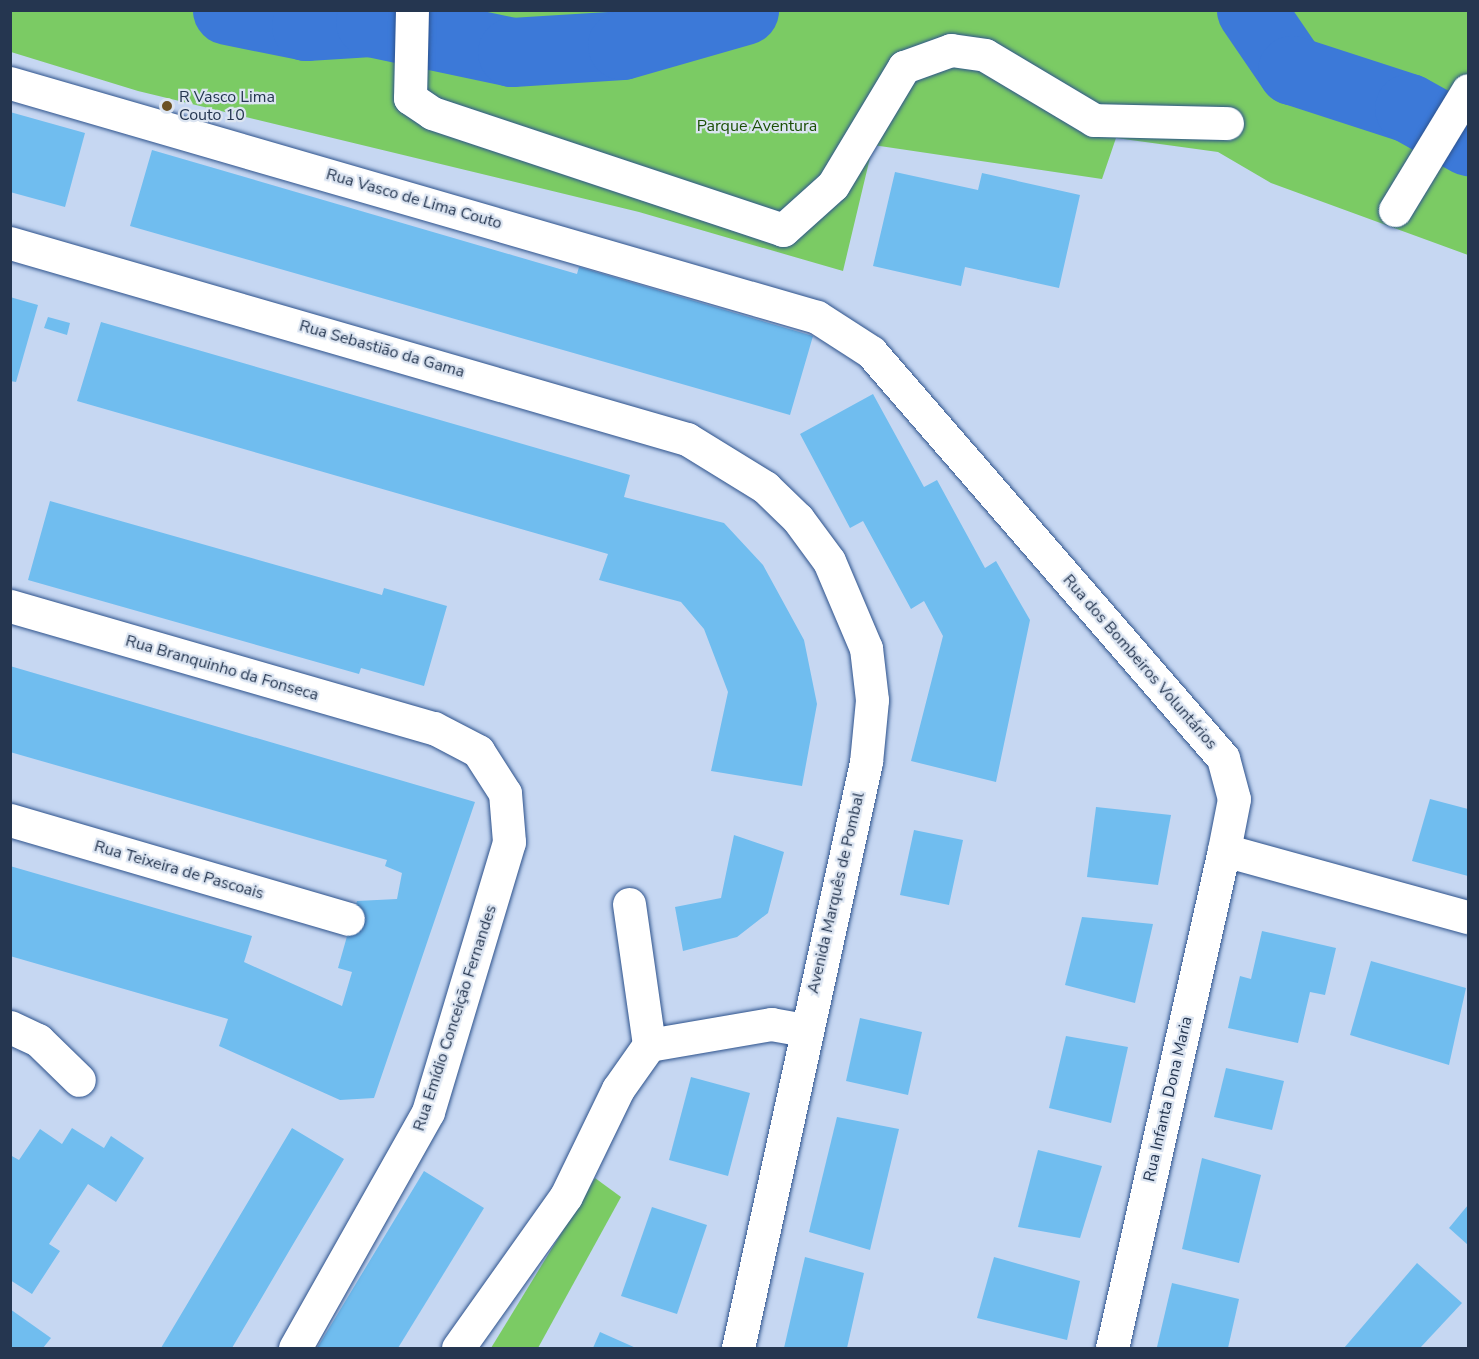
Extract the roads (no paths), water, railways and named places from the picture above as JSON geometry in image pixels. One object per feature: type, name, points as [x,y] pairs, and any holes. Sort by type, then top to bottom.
[{"type":"street","points":[[412,10],[410,98],[432,112],[783,230],[832,185],[904,67],[951,50],[985,55],[1094,120],[1227,123]]},
{"type":"street","name":"Rua Vasco de Lima Couto","points":[[10,83],[817,317]]},
{"type":"street","points":[[1395,210],[1463,96]]},
{"type":"street","name":"Rua Sebastião da Gama","points":[[10,243],[634,420],[687,439],[745,472]]},
{"type":"street","name":"Rua dos Bombeiros Voluntários","points":[[817,317],[871,352],[1222,758],[1234,799],[1224,850]]},
{"type":"street","name":"Avenida Marquês de Pombal","points":[[738,1348],[804,1030],[866,762],[869,680],[854,610],[829,561],[798,519],[745,472]]},
{"type":"street","name":"Rua Branquinho da Fonseca","points":[[10,606],[434,728]]},
{"type":"street","name":"Rua Emídio Conceição Fernandes","points":[[295,1348],[428,1112],[510,842],[509,814],[496,772],[477,751],[434,728]]},
{"type":"street","name":"Rua Teixeira de Pascoais","points":[[10,820],[348,919]]},
{"type":"street","points":[[1224,850],[1468,917]]},
{"type":"street","name":"Rua Infanta Dona Maria","points":[[1112,1348],[1224,850]]},
{"type":"street","points":[[458,1348],[566,1196],[618,1089],[649,1045],[629,904]]},
{"type":"street","points":[[649,1045],[771,1024],[804,1030]]},
{"type":"street","points":[[10,1027],[38,1040],[79,1080]]},
{"type":"waterway","points":[[227,10],[306,26],[370,22],[512,52],[622,45],[744,10]]},
{"type":"waterway","points":[[1251,10],[1292,70],[1409,108],[1468,141]]},
{"type":"place","name":"R Vasco Lima Couto 10","points":[[167,106]]},
{"type":"park label","name":"Parque Aventura","points":[[757,126]]}]
